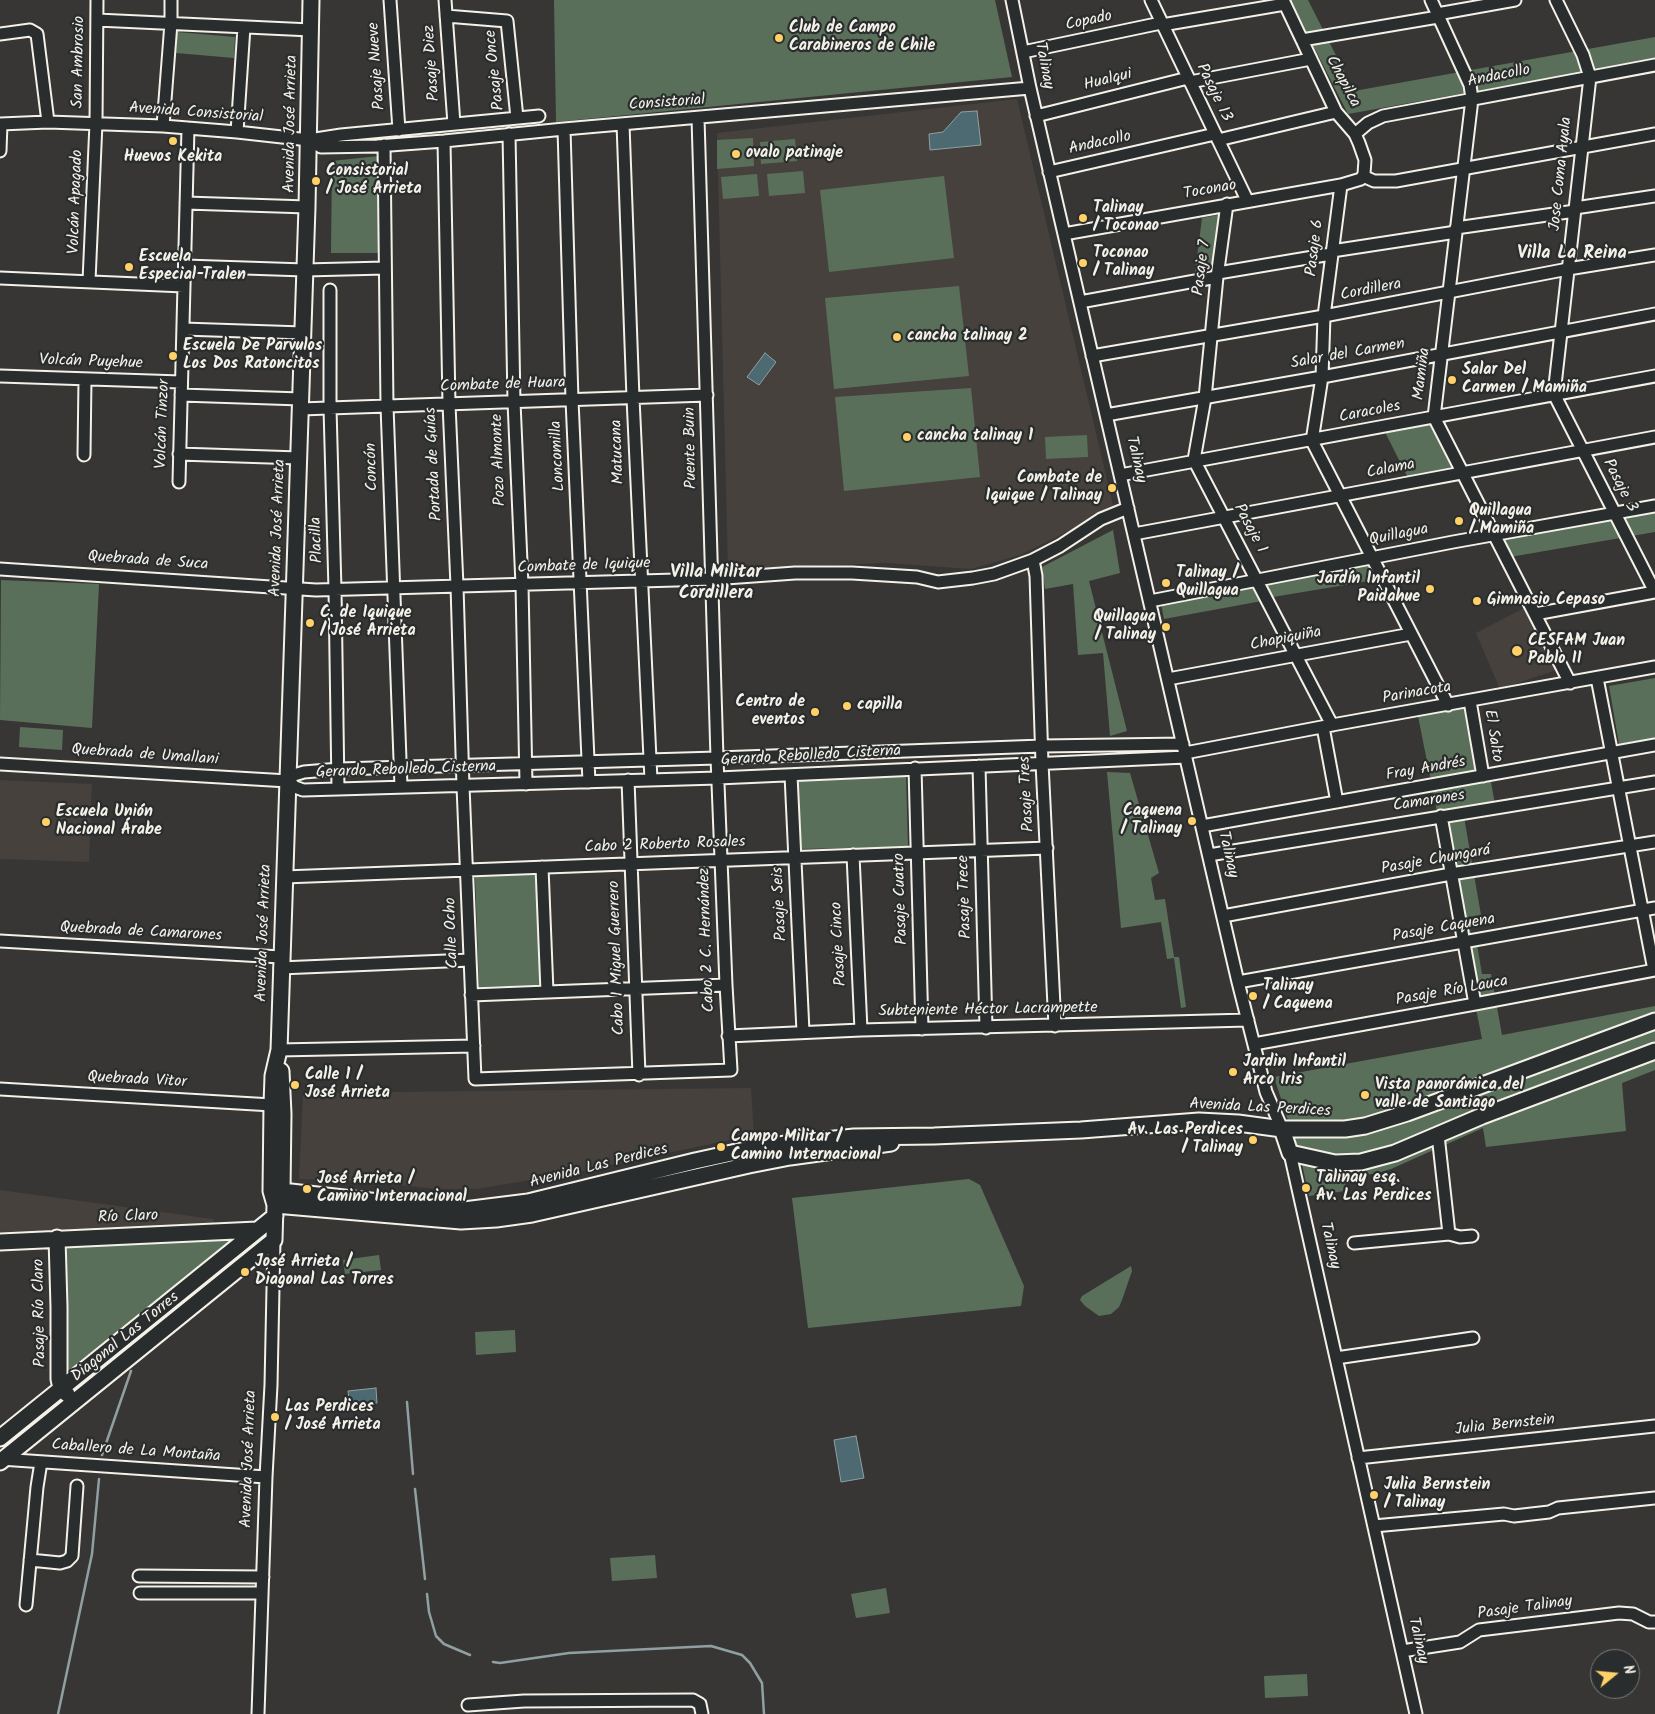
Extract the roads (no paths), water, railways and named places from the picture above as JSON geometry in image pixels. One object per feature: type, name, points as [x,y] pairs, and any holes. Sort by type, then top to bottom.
[{"type":"main road","name":"Avenida José Arrieta","points":[[274,1240],[283,1087],[278,1054],[307,207],[310,0]]},
{"type":"main road","name":"Avenida Las Perdices","points":[[276,1201],[464,1210],[495,1207],[528,1202],[750,1149],[854,1137],[1081,1130],[1199,1121],[1238,1123],[1282,1129],[1345,1130],[1374,1124],[1407,1113],[1655,1021]]},
{"type":"main road","points":[[1290,1153],[1335,1163],[1361,1162],[1395,1153],[1482,1116],[1655,1050]]},
{"type":"main road","name":"Avenida José Arrieta","points":[[276,1201],[272,1105],[273,1076],[278,1054]]},
{"type":"main road","name":"Talinay","points":[[1282,1129],[1290,1153]]},
{"type":"main road","name":"Diagonal Las Torres","points":[[0,1438],[257,1230],[276,1201]]},
{"type":"main road","name":"Río Claro","points":[[0,1242],[257,1230]]},
{"type":"main road","name":"Pasaje Río Claro","points":[[57,1238],[60,1307],[59,1379],[61,1388]]},
{"type":"main road","name":"Diagonal Las Torres","points":[[1,1460],[274,1240]]},
{"type":"main road","points":[[61,1388],[70,1396],[81,1396]]},
{"type":"street","name":"San Ambrosio","points":[[96,123],[98,0]]},
{"type":"street","points":[[163,126],[171,0]]},
{"type":"street","name":"Pasaje Nueve","points":[[390,0],[398,130]]},
{"type":"street","name":"Pasaje Diez","points":[[445,0],[454,124]]},
{"type":"street","name":"Talinay","points":[[1014,0],[1036,116],[1238,982],[1266,1092],[1282,1129]]},
{"type":"street","name":"Pasaje 13","points":[[1151,0],[1247,200]]},
{"type":"street","points":[[1431,0],[1470,84],[1472,98]]},
{"type":"street","points":[[1302,40],[1438,16],[1515,0]]},
{"type":"street","points":[[1556,0],[1583,56],[1590,77]]},
{"type":"street","name":"Copado","points":[[1023,52],[1284,2]]},
{"type":"street","name":"Chapilca","points":[[1284,2],[1336,112],[1355,134],[1365,160],[1362,177]]},
{"type":"street","name":"Pasaje Once","points":[[446,16],[507,20],[517,118]]},
{"type":"street","points":[[97,20],[311,30]]},
{"type":"street","points":[[237,132],[244,27]]},
{"type":"street","points":[[0,34],[30,30],[37,34],[48,122]]},
{"type":"street","name":"Hualqui","points":[[1036,116],[1189,80],[1311,58]]},
{"type":"street","name":"Andacollo","points":[[1355,134],[1368,123],[1383,116],[1655,65]]},
{"type":"street","name":"Jose Coma Ayala","points":[[1554,394],[1590,77]]},
{"type":"street","name":"Consistorial","points":[[309,140],[321,147],[444,141],[1030,88]]},
{"type":"street","name":"Mamiña","points":[[1472,98],[1434,417],[1570,683]]},
{"type":"street","name":"Andacollo","points":[[1049,172],[1336,112]]},
{"type":"street","name":"Avenida Consistorial","points":[[1,124],[48,122],[163,126],[309,140],[321,137],[539,116]]},
{"type":"street","name":"Puente Buin","points":[[698,118],[718,778]]},
{"type":"street","name":"Volcán Apagado","points":[[89,281],[96,123]]},
{"type":"street","points":[[0,150],[1,124]]},
{"type":"street","name":"Matucana","points":[[623,124],[633,398],[651,780]]},
{"type":"street","name":"Volcán Tinzor","points":[[179,482],[188,128]]},
{"type":"street","name":"Loncomilla","points":[[564,129],[572,400],[589,782]]},
{"type":"street","name":"Pozo Almonte","points":[[509,134],[514,402],[522,585],[526,784]]},
{"type":"street","name":"Toconao","points":[[1064,234],[1247,200],[1341,185],[1362,177],[1374,181],[1396,181],[1655,134]]},
{"type":"street","name":"Portada de Guías","points":[[444,141],[449,404],[463,786]]},
{"type":"street","name":"Concón","points":[[384,145],[387,406],[401,788]]},
{"type":"street","name":"Pasaje 6","points":[[1312,441],[1322,377],[1324,316],[1341,185]]},
{"type":"street","points":[[1080,302],[1456,230],[1655,196]]},
{"type":"street","points":[[186,203],[307,207]]},
{"type":"street","name":"Pasaje 7","points":[[1212,336],[1228,204]]},
{"type":"street","name":"Cordillera","points":[[1092,356],[1324,316],[1655,254]]},
{"type":"street","points":[[185,266],[305,270],[385,268]]},
{"type":"street","points":[[0,278],[184,286]]},
{"type":"street","name":"Placilla","points":[[330,290],[330,408],[336,590],[338,789]]},
{"type":"street","name":"Salar del Carmen","points":[[1106,415],[1442,355],[1655,314]]},
{"type":"street","points":[[183,329],[303,333]]},
{"type":"street","points":[[1194,460],[1205,398],[1212,336]]},
{"type":"street","name":"Volcán Puyehue","points":[[0,376],[182,382]]},
{"type":"street","name":"Caracoles","points":[[1120,475],[1194,460],[1312,441],[1655,376]]},
{"type":"street","points":[[84,455],[85,379]]},
{"type":"street","name":"Pasaje 3","points":[[1554,394],[1655,592]]},
{"type":"street","name":"Combate de Huara","points":[[181,395],[330,408],[707,395]]},
{"type":"street","name":"Calama","points":[[1134,534],[1655,437]]},
{"type":"street","points":[[1312,441],[1448,705]]},
{"type":"street","points":[[179,454],[299,458]]},
{"type":"street","name":"Pasaje 1","points":[[1194,460],[1296,655],[1328,726],[1337,802]]},
{"type":"street","name":"Quillagua","points":[[1150,602],[1494,534],[1655,506]]},
{"type":"street","name":"Combate de Iquique","points":[[294,588],[336,590],[394,589],[712,579],[795,573],[852,572],[917,577],[938,582],[994,574],[1033,560],[1060,546],[1101,519],[1128,508]]},
{"type":"street","name":"Pasaje Tres","points":[[1033,560],[1036,576],[1042,763],[1055,1026]]},
{"type":"street","name":"Quebrada de Suca","points":[[0,569],[294,588]]},
{"type":"street","points":[[1535,614],[1655,592]]},
{"type":"street","name":"Chapiquiña","points":[[1168,679],[1411,634]]},
{"type":"street","name":"Parinacota","points":[[1185,752],[1655,667]]},
{"type":"street","points":[[1598,678],[1654,970]]},
{"type":"street","name":"El Salto","points":[[1470,701],[1482,776]]},
{"type":"street","name":"Fray Andrés","points":[[1202,826],[1655,745]]},
{"type":"street","name":"Gerardo Rebolledo Cisterna","points":[[1042,746],[1185,752],[1042,763],[718,778],[304,790],[288,781],[294,775],[304,772],[339,770],[1042,746]]},
{"type":"street","name":"Quebrada de Umallani","points":[[0,764],[288,781]]},
{"type":"street","name":"Pasaje Trece","points":[[979,766],[986,1028]]},
{"type":"street","name":"Pasaje Cuatro","points":[[915,768],[922,1029]]},
{"type":"street","name":"Pasaje Seis","points":[[791,775],[803,1032]]},
{"type":"street","name":"Cabo 2 C. Hernández","points":[[639,1075],[731,1070],[718,778]]},
{"type":"street","name":"Cabo 1 Miguel Guerrero","points":[[628,780],[639,1075]]},
{"type":"street","name":"Camarones","points":[[1209,855],[1655,782]]},
{"type":"street","name":"Calle Ocho","points":[[463,786],[475,1079],[639,1075]]},
{"type":"street","points":[[1441,816],[1474,1004]]},
{"type":"street","name":"Pasaje Chungará","points":[[1223,916],[1451,874],[1655,842]]},
{"type":"street","name":"Cabo 2 Roberto Rosales","points":[[284,877],[1047,848]]},
{"type":"street","name":"Pasaje Cinco","points":[[853,855],[861,1030]]},
{"type":"street","points":[[542,867],[547,992]]},
{"type":"street","name":"Pasaje Caquena","points":[[1238,982],[1655,908]]},
{"type":"street","name":"Quebrada de Camarones","points":[[0,941],[281,963],[470,960]]},
{"type":"street","name":"Pasaje Río Lauca","points":[[1254,1044],[1654,970]]},
{"type":"street","points":[[471,995],[726,985]]},
{"type":"street","name":"Subteniente Héctor Lacrampette","points":[[728,1036],[861,1030],[1248,1020]]},
{"type":"street","points":[[278,1054],[474,1046]]},
{"type":"street","name":"Quebrada Vitor","points":[[0,1089],[272,1105]]},
{"type":"street","points":[[1438,1135],[1449,1234]]},
{"type":"street","name":"Talinay","points":[[1290,1153],[1416,1714]]},
{"type":"street","points":[[1354,1243],[1449,1234],[1460,1237],[1472,1236]]},
{"type":"street","name":"Avenida José Arrieta","points":[[258,1714],[271,1385],[274,1240]]},
{"type":"street","points":[[1336,1358],[1473,1338]]},
{"type":"street","name":"Julia Bernstein","points":[[1358,1458],[1655,1426]]},
{"type":"street","name":"Caballero de La Montaña","points":[[1,1460],[266,1477]]},
{"type":"street","points":[[26,1605],[41,1462]]},
{"type":"street","points":[[30,1560],[60,1563],[67,1561],[72,1556],[77,1486]]},
{"type":"street","points":[[1374,1526],[1504,1514],[1514,1516],[1548,1512],[1558,1508],[1655,1498]]},
{"type":"street","points":[[139,1576],[263,1577]]},
{"type":"street","points":[[140,1593],[262,1593]]},
{"type":"street","name":"Pasaje Talinay","points":[[1402,1651],[1460,1642],[1480,1630],[1619,1613],[1632,1614],[1649,1622],[1655,1622]]},
{"type":"street","points":[[468,1704],[694,1700],[700,1704],[702,1714]]},
{"type":"street","points":[[510,1702],[510,1714]]},
{"type":"water","points":[[977,111],[981,145],[930,150],[929,134],[943,132],[961,112]]},
{"type":"water","points":[[765,353],[776,362],[759,385],[747,377]]},
{"type":"water","points":[[376,1388],[377,1403],[350,1406],[348,1391]]},
{"type":"water","points":[[856,1436],[864,1478],[841,1482],[834,1440]]},
{"type":"waterway","points":[[102,1455],[131,1371]]},
{"type":"waterway","points":[[407,1402],[413,1474]]},
{"type":"waterway","points":[[58,1714],[92,1554],[99,1479]]},
{"type":"waterway","points":[[415,1489],[425,1579]]},
{"type":"waterway","points":[[427,1594],[429,1612],[436,1636],[444,1644],[470,1655]]},
{"type":"waterway","points":[[493,1662],[500,1663],[569,1653],[711,1646],[742,1655],[750,1663],[762,1683],[764,1714]]},
{"type":"place","name":"Club de Campo Carabineros de Chile","points":[[779,38]]},
{"type":"place","name":"Huevos Kekita","points":[[173,141]]},
{"type":"place","name":"ovalo patinaje","points":[[736,154]]},
{"type":"place","name":"Consistorial / José Arrieta","points":[[316,181]]},
{"type":"place","name":"Talinay / Toconao","points":[[1083,218]]},
{"type":"place","name":"Toconao / Talinay","points":[[1083,263]]},
{"type":"place","name":"Escuela Especial Tralen","points":[[129,267]]},
{"type":"place","name":"cancha talinay 2","points":[[897,337]]},
{"type":"place","name":"Escuela De Parvulos Los Dos Ratoncitos","points":[[173,356]]},
{"type":"place","name":"Salar Del Carmen / Mamiña","points":[[1452,380]]},
{"type":"place","name":"cancha talinay 1","points":[[907,437]]},
{"type":"place","name":"Combate de Iquique / Talinay","points":[[1112,488]]},
{"type":"place","name":"Quillagua / Mamiña","points":[[1459,521]]},
{"type":"place","name":"Talinay / Quillagua","points":[[1166,583]]},
{"type":"place","name":"Jardín Infantil Paidahue","points":[[1430,589]]},
{"type":"place","name":"Gimnasio Cepaso","points":[[1477,601]]},
{"type":"place","name":"C. de Iquique / José Arrieta","points":[[310,623]]},
{"type":"place","name":"Quillagua / Talinay","points":[[1166,627]]},
{"type":"place","name":"CESFAM Juan Pablo II","points":[[1517,651]]},
{"type":"place","name":"capilla","points":[[847,706]]},
{"type":"place","name":"Centro de eventos","points":[[815,712]]},
{"type":"place","name":"Caquena / Talinay","points":[[1192,821]]},
{"type":"place","name":"Escuela Unión Nacional Árabe","points":[[46,822]]},
{"type":"place","name":"Talinay / Caquena","points":[[1253,996]]},
{"type":"place","name":"Jardin Infantil Arco Iris","points":[[1233,1072]]},
{"type":"place","name":"Calle 1 / José Arrieta","points":[[295,1085]]},
{"type":"place","name":"Vista panorámica del valle de Santiago","points":[[1365,1095]]},
{"type":"place","name":"Av. Las Perdices / Talinay","points":[[1253,1140]]},
{"type":"place","name":"Campo Militar / Camino Internacional","points":[[721,1147]]},
{"type":"place","name":"Talinay esq. Av. Las Perdices","points":[[1306,1188]]},
{"type":"place","name":"José Arrieta / Camino Internacional","points":[[307,1189]]},
{"type":"place","name":"José Arrieta / Diagonal Las Torres","points":[[245,1272]]},
{"type":"place","name":"Las Perdices / José Arrieta","points":[[275,1417]]},
{"type":"place","name":"Julia Bernstein / Talinay","points":[[1374,1495]]},
{"type":"district","name":"Villa La Reina","points":[[1572,255]]},
{"type":"district","name":"Villa Militar Cordillera","points":[[716,584]]}]
